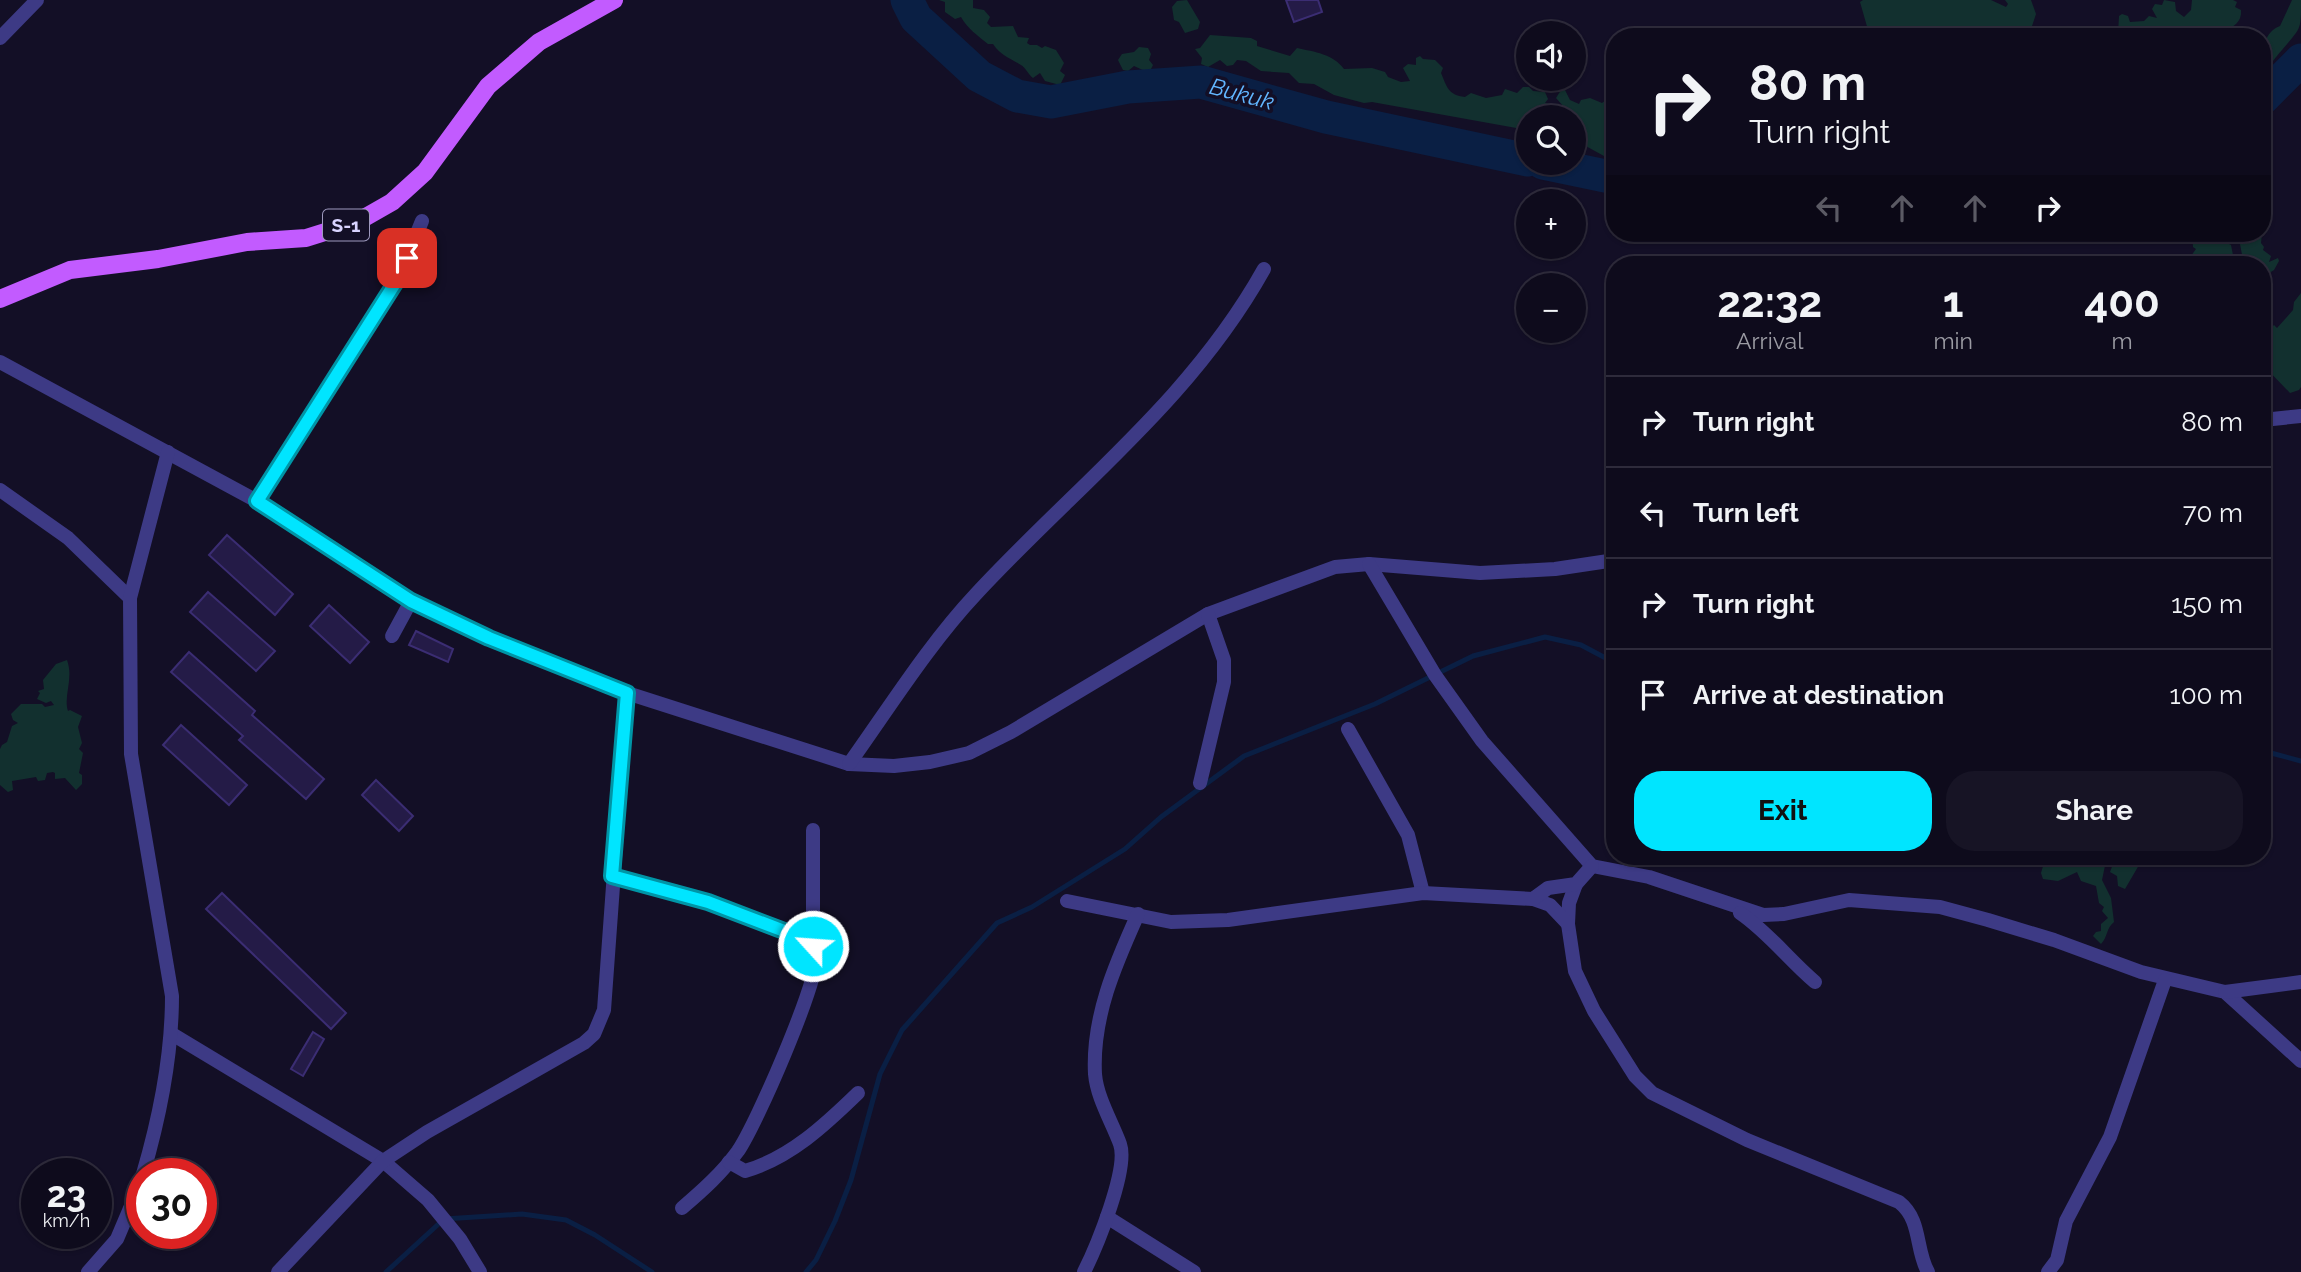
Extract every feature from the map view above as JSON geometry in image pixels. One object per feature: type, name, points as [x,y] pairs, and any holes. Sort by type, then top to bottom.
[{"type":"main road","name":"S-1","points":[[0,299],[70,270],[158,259],[247,242],[306,238],[357,222],[393,202],[425,172],[488,86],[540,42],[614,0]]},
{"type":"street","points":[[0,38],[37,0]]},
{"type":"street","points":[[257,501],[399,277],[422,220]]},
{"type":"street","points":[[849,764],[974,596],[1092,481],[1172,397],[1244,305],[1264,269]]},
{"type":"street","points":[[0,362],[257,501],[411,601],[489,638],[627,693],[849,764],[894,766],[930,762],[969,752],[1011,732],[1208,614],[1335,567],[1369,564],[1480,573],[1555,569],[1606,562]]},
{"type":"street","points":[[2271,419],[2301,416]]},
{"type":"street","points":[[149,1158],[159,1122],[172,1034],[172,996],[131,754],[130,598],[168,452]]},
{"type":"street","points":[[0,490],[68,538],[130,598]]},
{"type":"street","points":[[1369,564],[1434,675],[1482,741],[1592,866],[1649,877],[1763,915],[1784,914],[1849,900],[1940,907],[2054,940],[2165,980],[2225,992],[2301,982]]},
{"type":"street","points":[[392,636],[411,601]]},
{"type":"street","points":[[1200,783],[1224,682],[1224,660],[1208,614]]},
{"type":"street","points":[[278,1272],[383,1161],[427,1132],[584,1043],[594,1034],[604,1010],[627,693]]},
{"type":"street","points":[[1348,729],[1408,835],[1423,894]]},
{"type":"street","points":[[813,830],[813,946]]},
{"type":"street","points":[[1592,866],[1576,884],[1569,903],[1568,924],[1575,971],[1594,1011],[1635,1076],[1652,1093],[1747,1140],[1899,1202],[1909,1209],[1915,1222],[1923,1263],[1928,1272]]},
{"type":"street","points":[[612,876],[708,902],[800,937],[813,946],[817,953],[818,963],[812,981],[758,1113],[739,1149],[714,1181],[682,1208]]},
{"type":"street","points":[[1533,899],[1548,888],[1576,884]]},
{"type":"street","points":[[1067,901],[1171,922],[1228,920],[1423,894],[1533,899],[1550,905],[1568,924]]},
{"type":"street","points":[[1730,906],[1757,925],[1815,982]]},
{"type":"street","points":[[1084,1272],[1107,1217],[1122,1159],[1121,1147],[1095,1076],[1097,1038],[1102,1005],[1113,971],[1138,914]]},
{"type":"street","points":[[2048,1272],[2057,1260],[2066,1221],[2110,1138],[2165,980]]},
{"type":"street","points":[[2225,992],[2301,1061]]},
{"type":"street","points":[[172,1034],[383,1161],[428,1199],[460,1239],[480,1272]]},
{"type":"street","points":[[729,1162],[744,1171],[761,1166],[814,1135],[859,1093]]},
{"type":"street","points":[[1107,1217],[1194,1272]]},
{"type":"street","points":[[88,1272],[117,1239],[126,1218]]},
{"type":"green space","points":[[939,0],[973,0],[973,8],[984,10],[990,17],[987,23],[991,27],[1013,26],[1018,37],[1029,38],[1027,43],[1030,45],[1056,50],[1064,63],[1060,71],[1065,75],[1060,85],[1045,81],[1040,73],[1033,78],[1023,66],[977,35],[961,17],[955,19],[945,12],[945,2]]},
{"type":"green space","points":[[1187,0],[1200,22],[1198,29],[1185,33],[1179,22],[1174,20],[1172,7],[1177,1]]},
{"type":"green space","points":[[1991,0],[2006,7],[2008,4],[2005,0],[2031,0],[2036,14],[2031,28],[1867,28],[1860,2]]},
{"type":"green space","points":[[2164,0],[2175,2],[2176,11],[2184,17],[2191,10],[2192,0],[2233,0],[2237,2],[2235,7],[2241,10],[2241,14],[2231,28],[2118,28],[2119,16],[2122,14],[2128,16],[2130,22],[2144,21],[2149,16],[2157,18],[2152,9],[2155,4],[2162,5]]},
{"type":"green space","points":[[2292,0],[2301,0],[2299,28],[2271,63],[2271,32],[2280,26]]},
{"type":"green space","points":[[1210,35],[1251,38],[1257,41],[1257,46],[1290,56],[1297,48],[1317,52],[1335,60],[1344,69],[1372,68],[1401,82],[1410,81],[1403,68],[1408,64],[1416,65],[1416,58],[1420,56],[1423,59],[1435,60],[1443,68],[1441,73],[1445,82],[1455,94],[1465,97],[1471,93],[1486,98],[1502,95],[1505,89],[1517,93],[1545,92],[1548,99],[1545,103],[1554,105],[1516,105],[1516,128],[1372,102],[1364,103],[1334,95],[1314,84],[1299,83],[1289,73],[1261,71],[1246,61],[1237,60],[1233,65],[1227,66],[1220,60],[1208,67],[1201,64],[1202,58],[1195,49],[1200,48]]},
{"type":"green space","points":[[1139,47],[1148,48],[1151,54],[1149,60],[1153,65],[1151,69],[1145,71],[1134,66],[1128,71],[1123,70],[1118,60],[1122,54],[1134,52]]},
{"type":"green space","points":[[1560,91],[1566,91],[1570,100],[1579,104],[1581,100],[1590,98],[1602,103],[1606,100],[1604,156],[1586,146],[1586,105],[1562,105],[1556,98]]},
{"type":"green space","points":[[2193,242],[2227,242],[2231,245],[2235,256],[2191,256],[2196,249]]},
{"type":"green space","points":[[2261,242],[2263,250],[2271,256],[2242,256],[2240,244]]},
{"type":"green space","points":[[2278,258],[2279,261],[2271,272],[2271,261]]},
{"type":"green space","points":[[2301,293],[2301,387],[2290,393],[2271,373],[2271,328],[2274,325],[2277,328],[2293,310],[2294,302]]},
{"type":"green space","points":[[67,660],[68,711],[82,716],[78,727],[82,743],[79,749],[83,753],[79,773],[82,775],[82,784],[76,790],[65,778],[55,779],[53,772],[47,773],[45,780],[38,781],[36,777],[12,781],[13,790],[8,792],[0,785],[0,749],[7,742],[12,726],[18,723],[13,720],[11,714],[21,704],[42,704],[45,707],[54,705],[51,701],[46,703],[37,699],[40,693],[38,691],[44,689],[43,680],[56,664]]},
{"type":"green space","points":[[2043,865],[2105,865],[2102,880],[2111,898],[2114,922],[2101,944],[2093,936],[2101,931],[2101,924],[2108,918],[2102,911],[2104,907],[2099,903],[2096,886],[2081,881],[2077,872],[2058,881],[2043,879],[2041,873]]},
{"type":"green space","points":[[2113,865],[2139,865],[2125,889],[2118,886],[2117,876],[2110,872]]},
{"type":"building","points":[[1286,0],[1318,0],[1322,12],[1294,22]]},
{"type":"building","points":[[227,535],[293,594],[275,615],[209,555]]},
{"type":"building","points":[[208,592],[275,651],[256,671],[190,612]]},
{"type":"building","points":[[329,605],[369,642],[350,663],[310,626]]},
{"type":"building","points":[[416,631],[453,649],[448,662],[409,645]]},
{"type":"building","points":[[189,652],[255,711],[252,715],[324,779],[306,799],[239,740],[243,736],[171,672]]},
{"type":"building","points":[[181,725],[247,785],[229,805],[163,745]]},
{"type":"building","points":[[376,780],[413,816],[399,831],[362,795]]},
{"type":"building","points":[[222,893],[346,1013],[331,1029],[206,909]]},
{"type":"building","points":[[313,1032],[324,1039],[303,1076],[291,1069]]},
{"type":"waterway","name":"Bukuk","points":[[907,0],[916,18],[979,76],[1017,96],[1051,102],[1128,87],[1201,82],[1326,117],[1516,157]]},
{"type":"waterway","name":"Bukuk","points":[[2271,90],[2301,60]]},
{"type":"waterway","name":"Bukuk","points":[[1586,172],[1606,176]]},
{"type":"waterway","points":[[806,1272],[816,1260],[835,1221],[851,1180],[880,1074],[902,1030],[997,923],[1032,907],[1125,849],[1161,817],[1244,756],[1375,704],[1473,656],[1545,637],[1581,645],[1606,658]]},
{"type":"waterway","points":[[2271,753],[2301,761]]},
{"type":"waterway","points":[[386,1272],[444,1219],[522,1214],[566,1220],[595,1235],[652,1272]]},
{"type":"route","points":[[407,258],[399,277],[257,501],[411,601],[489,638],[627,693],[612,876],[708,902],[800,937],[813,946]]}]
